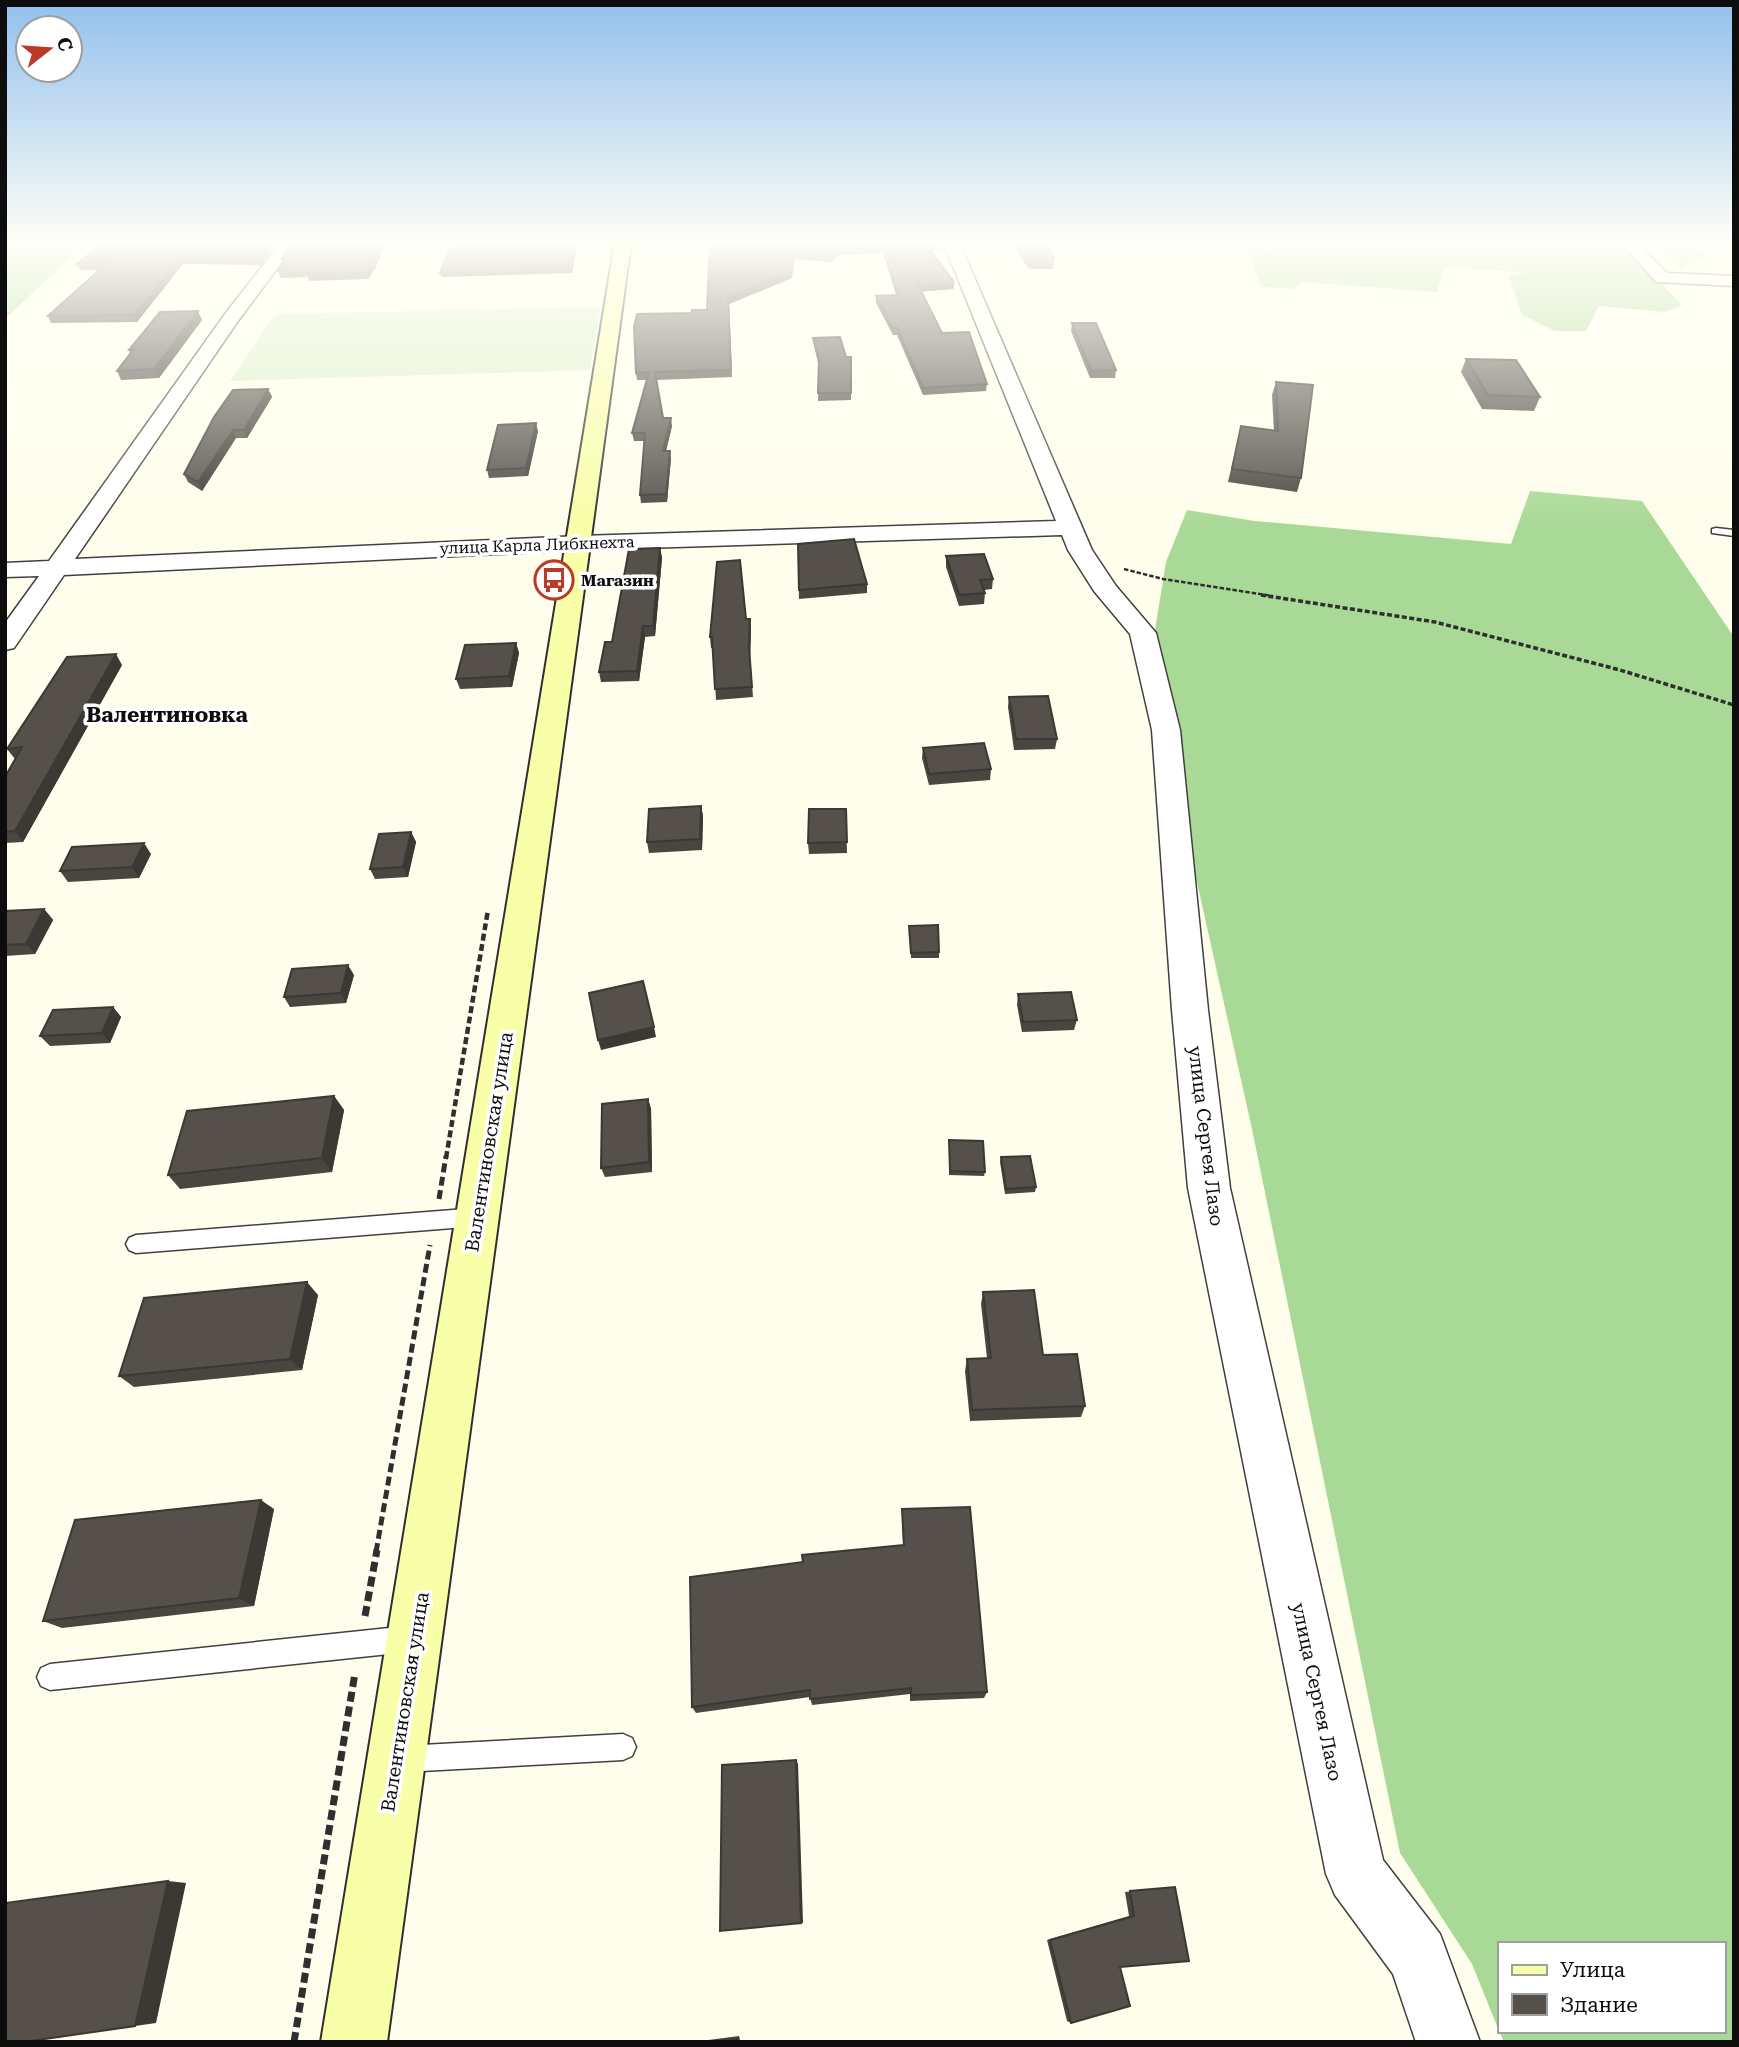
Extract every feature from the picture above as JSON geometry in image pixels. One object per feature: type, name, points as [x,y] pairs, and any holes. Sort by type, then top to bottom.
[{"type":"main road","name":"Валентиновская улица","points":[[354,2042],[609,338]]},
{"type":"street","points":[[5,642],[217,338]]},
{"type":"street","name":"улица Сергея Лазо","points":[[991,338],[1075,539],[1107,591],[1143,634],[1166,730],[1190,1010],[1209,1188],[1356,1874],[1418,1956],[1448,2042]]},
{"type":"street","name":"улица Карла Либкнехта","points":[[5,570],[580,543],[1075,539]]},
{"type":"lane","points":[[1716,531],[1734,533]]},
{"type":"lane","points":[[136,1244],[478,1217]]},
{"type":"lane","points":[[50,1677],[415,1639]]},
{"type":"lane","points":[[396,1760],[624,1747]]},
{"type":"path","points":[[1075,539],[1117,568],[1163,579],[1435,622],[1620,670],[1734,705]]},
{"type":"path","points":[[294,2042],[488,908]]},
{"type":"green space","points":[[259,338],[596,338],[590,370],[230,381]]},
{"type":"green space","points":[[1530,491],[1642,501],[1734,637],[1734,2042],[1504,2042],[1500,2033],[1725,2033],[1725,1942],[1498,1942],[1498,2029],[1472,1964],[1400,1853],[1252,1129],[1149,667],[1166,562],[1187,510],[1255,521],[1511,544]]},
{"type":"building","points":[[139,338],[178,338],[154,369],[117,371],[133,350],[129,350]]},
{"type":"building","points":[[634,338],[730,338],[731,370],[655,372],[663,418],[671,418],[663,451],[670,451],[666,494],[640,495],[645,433],[632,433],[649,372],[636,373]]},
{"type":"building","points":[[813,338],[840,338],[846,357],[851,357],[851,393],[818,393],[819,361]]},
{"type":"building","points":[[901,338],[971,338],[987,384],[923,388]]},
{"type":"building","points":[[1078,338],[1102,338],[1116,370],[1091,371]]},
{"type":"building","points":[[1466,359],[1516,360],[1540,397],[1488,395]]},
{"type":"building","points":[[1276,382],[1313,385],[1301,478],[1232,469],[1241,426],[1278,431]]},
{"type":"building","points":[[268,389],[244,430],[233,430],[198,482],[184,474],[214,417],[233,390]]},
{"type":"building","points":[[536,423],[526,468],[487,470],[498,425]]},
{"type":"building","points":[[854,539],[867,584],[799,590],[798,544]]},
{"type":"building","points":[[660,548],[653,626],[643,626],[637,671],[599,672],[605,642],[612,642],[629,549]]},
{"type":"building","points":[[984,554],[993,579],[980,580],[985,593],[959,595],[946,556]]},
{"type":"building","points":[[740,560],[746,619],[750,619],[752,687],[715,689],[710,637],[717,562]]},
{"type":"building","points":[[516,643],[509,676],[456,679],[465,645]]},
{"type":"building","points":[[116,654],[15,831],[5,832],[5,777],[22,747],[7,749],[67,657]]},
{"type":"building","points":[[1048,696],[1057,739],[1016,739],[1009,697]]},
{"type":"building","points":[[984,743],[991,769],[929,774],[923,748]]},
{"type":"building","points":[[701,806],[700,839],[647,842],[649,809]]},
{"type":"building","points":[[809,809],[846,809],[847,842],[808,843]]},
{"type":"building","points":[[411,832],[403,867],[370,869],[379,834]]},
{"type":"building","points":[[144,843],[132,867],[60,871],[72,847]]},
{"type":"building","points":[[44,909],[26,944],[5,945],[5,911]]},
{"type":"building","points":[[938,925],[939,952],[911,953],[909,926]]},
{"type":"building","points":[[348,965],[341,993],[284,997],[292,969]]},
{"type":"building","points":[[643,981],[654,1027],[598,1040],[589,993]]},
{"type":"building","points":[[1071,992],[1077,1020],[1023,1022],[1018,994]]},
{"type":"building","points":[[113,1007],[102,1033],[40,1036],[53,1010]]},
{"type":"building","points":[[334,1096],[322,1158],[168,1175],[187,1111]]},
{"type":"building","points":[[648,1099],[649,1162],[601,1168],[602,1104]]},
{"type":"building","points":[[949,1140],[983,1141],[985,1172],[950,1171]]},
{"type":"building","points":[[1030,1156],[1036,1187],[1006,1189],[1001,1157]]},
{"type":"building","points":[[307,1282],[290,1359],[119,1376],[144,1298]]},
{"type":"building","points":[[1034,1290],[1043,1355],[1077,1354],[1085,1406],[972,1410],[967,1359],[991,1358],[983,1292]]},
{"type":"building","points":[[261,1500],[239,1598],[43,1621],[75,1520]]},
{"type":"building","points":[[970,1507],[987,1692],[911,1695],[911,1688],[810,1699],[810,1690],[692,1707],[690,1577],[803,1562],[802,1555],[904,1545],[902,1509]]},
{"type":"building","points":[[796,1760],[801,1923],[720,1931],[722,1765]]},
{"type":"building","points":[[168,1881],[135,2026],[24,2042],[5,2042],[5,1903]]},
{"type":"building","points":[[1175,1887],[1189,1961],[1120,1967],[1130,2006],[1071,2023],[1050,1940],[1134,1916],[1130,1891]]},
{"type":"building","points":[[736,2039],[736,2042],[712,2042]]},
{"type":"place","name":"Магазин","points":[[554,580]]},
{"type":"district","name":"Валентиновка","points":[[167,715]]}]
